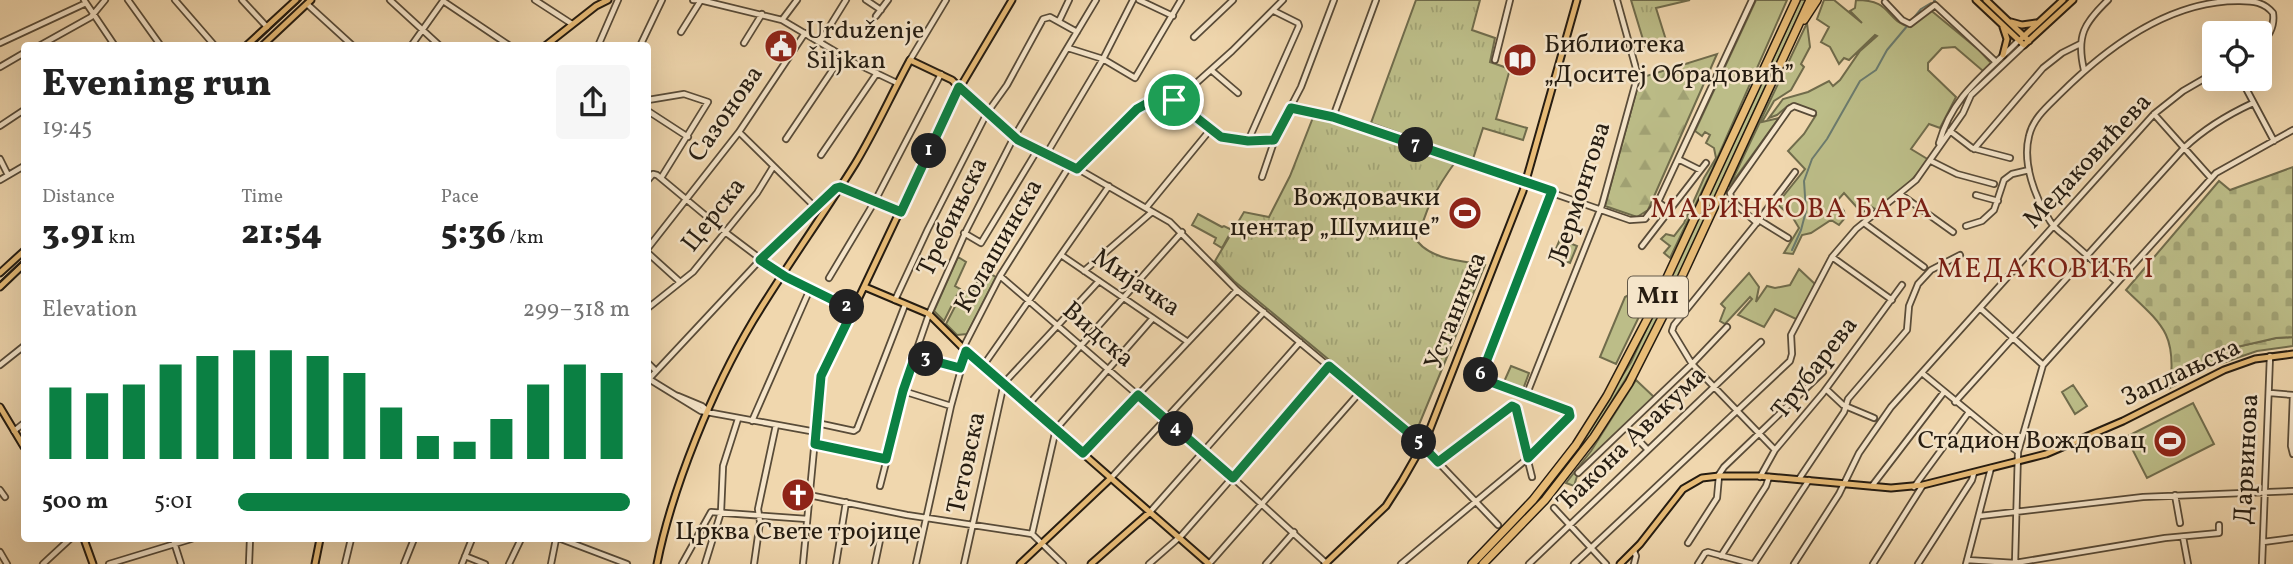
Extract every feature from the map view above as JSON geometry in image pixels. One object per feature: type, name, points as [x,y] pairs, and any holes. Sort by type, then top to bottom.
[{"type":"highway","name":"M11","points":[[1472,564],[1533,500],[1576,445],[1607,396],[1652,310],[1796,0]]},
{"type":"highway","name":"M11","points":[[1483,564],[1545,500],[1594,437],[1629,383],[1671,300],[1810,0]]},
{"type":"highway","points":[[1796,32],[1817,0]]},
{"type":"main road","points":[[250,42],[288,3],[296,0]]},
{"type":"main road","points":[[550,42],[608,0]]},
{"type":"main road","points":[[782,275],[853,310],[959,87],[1012,0]]},
{"type":"main road","name":"Устаничка","points":[[1326,564],[1386,506],[1422,445],[1526,182],[1577,0]]},
{"type":"main road","points":[[1976,0],[2024,40]]},
{"type":"main road","points":[[1986,0],[2009,21],[2024,40]]},
{"type":"main road","points":[[2024,40],[2063,0]]},
{"type":"main road","points":[[2024,40],[2073,0]]},
{"type":"main road","points":[[265,42],[309,2]]},
{"type":"main road","points":[[2009,21],[2022,25],[2039,22]]},
{"type":"main road","points":[[2002,24],[2007,39],[2003,55]]},
{"type":"main road","points":[[657,564],[680,485],[708,412],[732,361],[782,275],[862,153],[909,60],[941,74],[959,87]]},
{"type":"main road","points":[[0,273],[21,254]]},
{"type":"main road","points":[[0,287],[21,267]]},
{"type":"main road","points":[[865,287],[929,314],[965,350],[1209,564]]},
{"type":"main road","name":"Заплањска","points":[[1718,476],[1799,479],[1898,488],[1923,485],[2055,451],[2109,428],[2224,370],[2270,356],[2293,354]]},
{"type":"main road","points":[[0,407],[21,442]]},
{"type":"main road","points":[[1620,564],[1634,551],[1687,486],[1697,480],[1718,476]]},
{"type":"main road","points":[[1020,564],[1111,478]]},
{"type":"main road","points":[[1091,564],[1150,512]]},
{"type":"main road","points":[[85,542],[93,564]]},
{"type":"main road","points":[[315,564],[319,542]]},
{"type":"street","points":[[46,42],[94,15],[105,0]]},
{"type":"street","points":[[128,0],[158,42]]},
{"type":"street","points":[[175,0],[212,42]]},
{"type":"street","points":[[242,0],[267,27]]},
{"type":"street","points":[[390,0],[436,42]]},
{"type":"street","points":[[535,0],[572,24]]},
{"type":"street","points":[[599,42],[618,0]]},
{"type":"street","points":[[642,42],[662,0]]},
{"type":"street","points":[[681,32],[698,0],[762,14],[782,20],[842,56],[897,83]]},
{"type":"street","points":[[782,20],[797,0]]},
{"type":"street","points":[[820,42],[846,0]]},
{"type":"street","points":[[866,0],[881,10]]},
{"type":"street","points":[[876,16],[888,0]]},
{"type":"street","points":[[909,60],[946,0]]},
{"type":"street","points":[[1059,21],[1069,0]]},
{"type":"street","name":"Требињска","points":[[880,486],[903,391],[929,314],[964,233],[1014,137],[1096,0]]},
{"type":"street","points":[[1047,153],[1103,60],[1133,0]]},
{"type":"street","points":[[1139,0],[1172,16]]},
{"type":"street","points":[[1068,48],[1103,60],[1135,78],[1181,0]]},
{"type":"street","points":[[1195,37],[1233,0]]},
{"type":"street","points":[[1077,169],[1137,109],[1146,104],[1174,100],[1211,70],[1283,0]]},
{"type":"street","points":[[1262,177],[1274,140],[1291,108],[1334,0]]},
{"type":"street","points":[[1333,117],[1376,0]]},
{"type":"street","name":"Љермонтова","points":[[1526,396],[1601,210],[1638,74],[1617,0]]},
{"type":"street","points":[[1291,108],[1333,117],[1637,220],[1649,215],[1658,202],[1752,0]]},
{"type":"street","points":[[2084,70],[2081,44],[2086,25],[2108,0]]},
{"type":"street","points":[[414,42],[443,1],[504,42]]},
{"type":"street","points":[[1495,60],[1510,1]]},
{"type":"street","points":[[2117,282],[2053,225],[2029,170],[2028,143],[2035,121],[2084,70],[2105,53],[2147,26],[2185,10],[2216,2],[2253,1],[2269,8],[2273,13],[2272,26]]},
{"type":"street","points":[[0,43],[85,2],[112,42]]},
{"type":"street","points":[[309,2],[349,42]]},
{"type":"street","points":[[1885,2],[1900,19],[1910,24],[1934,3],[1996,62]]},
{"type":"street","points":[[1248,141],[1299,24],[1274,11]]},
{"type":"street","points":[[744,43],[762,14]]},
{"type":"street","points":[[895,300],[987,113],[1007,85],[1043,19],[1048,16],[1077,32]]},
{"type":"street","name":"Сазонова","points":[[651,244],[739,132],[806,33]]},
{"type":"street","points":[[1938,147],[1942,132],[1961,97],[2003,55],[2024,40]]},
{"type":"street","points":[[1574,564],[1787,363],[1792,356],[1791,335],[1832,257],[1864,223],[1916,180],[1963,113],[1971,95],[2024,40]]},
{"type":"street","points":[[1975,149],[2043,68],[2062,52],[2081,44]]},
{"type":"street","points":[[0,67],[21,55]]},
{"type":"street","points":[[786,139],[842,56]]},
{"type":"street","points":[[1211,70],[1238,93]]},
{"type":"street","points":[[821,155],[877,73]]},
{"type":"street","points":[[829,278],[875,201],[941,74]]},
{"type":"street","name":"Медаковићева","points":[[1794,564],[1880,422],[2154,114],[2183,90],[2202,80]]},
{"type":"street","points":[[959,87],[1014,137],[1109,186],[1170,222],[1237,290],[1361,391],[1422,445],[1498,525]]},
{"type":"street","points":[[2247,91],[2274,141]]},
{"type":"street","points":[[651,100],[684,94],[708,102],[660,178]]},
{"type":"street","points":[[1174,100],[1221,137],[1248,141],[1274,140]]},
{"type":"street","points":[[1955,402],[2184,148],[2201,132],[2253,103]]},
{"type":"street","points":[[1788,239],[1758,222],[1732,201],[1731,193],[1789,108],[1794,106],[1813,113]]},
{"type":"street","points":[[0,125],[21,112]]},
{"type":"street","points":[[651,113],[688,137]]},
{"type":"street","points":[[2154,114],[2211,178]]},
{"type":"street","points":[[1146,208],[1210,130]]},
{"type":"street","points":[[2015,563],[2018,452],[2043,365],[2211,178],[2221,169],[2293,130]]},
{"type":"street","points":[[1950,131],[1975,149],[2010,158]]},
{"type":"street","points":[[739,132],[814,207]]},
{"type":"street","points":[[964,233],[981,243],[1038,149]]},
{"type":"street","points":[[0,159],[8,175]]},
{"type":"street","points":[[1678,159],[1700,170]]},
{"type":"street","points":[[1931,161],[1957,174],[1994,184]]},
{"type":"street","points":[[1642,246],[1706,163]]},
{"type":"street","name":"Колашинска","points":[[916,564],[965,350],[1000,276],[1070,165]]},
{"type":"street","name":"Церска","points":[[651,306],[693,272],[757,194],[773,167]]},
{"type":"street","points":[[0,180],[21,168]]},
{"type":"street","points":[[1966,226],[1978,223],[1994,210],[2004,180],[2012,174],[2029,170]]},
{"type":"street","points":[[1775,450],[1692,364],[1674,336],[1674,326],[1795,172]]},
{"type":"street","points":[[651,176],[653,174],[660,178],[782,275]]},
{"type":"street","points":[[983,366],[1109,186]]},
{"type":"street","points":[[651,375],[760,260],[830,192],[840,187],[901,212]]},
{"type":"street","name":"Устаничка","points":[[1526,396],[1480,378],[1552,191]]},
{"type":"street","points":[[1900,194],[1953,232]]},
{"type":"street","points":[[1976,195],[1998,201]]},
{"type":"street","points":[[1658,202],[1669,210]]},
{"type":"street","points":[[1084,271],[1152,212]]},
{"type":"street","points":[[1864,223],[1924,267]]},
{"type":"street","points":[[1028,405],[1182,232]]},
{"type":"street","name":"Мијачка","points":[[1061,255],[1188,342]]},
{"type":"street","points":[[651,256],[680,282]]},
{"type":"street","points":[[1799,479],[1844,412],[1845,406],[1907,330],[1909,306],[1918,284],[1931,271],[1959,256]]},
{"type":"street","points":[[1832,257],[1892,300]]},
{"type":"street","name":"Видска","points":[[1000,276],[1263,504],[1326,564]]},
{"type":"street","name":"Тетовска","points":[[964,564],[1004,383],[1099,281]]},
{"type":"street","name":"Трубарева","points":[[1760,477],[1775,450],[1826,389],[1902,285]]},
{"type":"street","points":[[752,421],[810,289]]},
{"type":"street","points":[[1083,453],[1237,290]]},
{"type":"street","points":[[817,423],[854,431],[859,425],[905,305]]},
{"type":"street","points":[[1980,308],[2043,365]]},
{"type":"street","points":[[803,564],[820,383],[824,366],[853,310]]},
{"type":"street","points":[[1111,478],[1264,312]]},
{"type":"street","points":[[1032,534],[1056,429],[1153,317]]},
{"type":"street","points":[[1578,473],[1727,327]]},
{"type":"street","points":[[1150,512],[1300,342]]},
{"type":"street","name":"Ђакона Авакума","points":[[1529,564],[1761,342]]},
{"type":"street","points":[[0,365],[21,348]]},
{"type":"street","points":[[915,356],[960,368]]},
{"type":"street","name":"Дарвинова","points":[[2262,564],[2270,356]]},
{"type":"street","points":[[651,366],[655,370]]},
{"type":"street","points":[[1149,564],[1178,539],[1329,366]]},
{"type":"street","points":[[1688,543],[1717,498],[1718,476],[1724,467],[1823,372]]},
{"type":"street","points":[[1922,373],[2018,452]]},
{"type":"street","points":[[651,381],[708,412],[816,432]]},
{"type":"street","points":[[1826,389],[1845,406],[1874,418]]},
{"type":"street","points":[[903,391],[951,406]]},
{"type":"street","points":[[1209,564],[1361,391]]},
{"type":"street","points":[[1872,486],[1944,392]]},
{"type":"street","points":[[2270,393],[2293,395],[2293,454]]},
{"type":"street","points":[[1401,564],[1528,458],[1569,418],[1569,411],[1526,396]]},
{"type":"street","points":[[1438,462],[1512,406],[1516,408],[1532,477]]},
{"type":"street","points":[[1914,486],[1969,412]]},
{"type":"street","points":[[705,564],[721,512],[723,466],[738,419]]},
{"type":"street","points":[[14,431],[21,425]]},
{"type":"street","points":[[754,564],[760,525],[758,515],[776,425]]},
{"type":"street","points":[[1626,427],[1648,450]]},
{"type":"street","points":[[815,444],[886,459]]},
{"type":"street","points":[[1991,468],[1966,562],[2015,563],[2165,538],[2218,533],[2219,525]]},
{"type":"street","points":[[1917,564],[1975,473]]},
{"type":"street","points":[[1721,556],[1766,486],[1769,477]]},
{"type":"street","points":[[1699,564],[1707,552],[1753,564],[1809,480]]},
{"type":"street","points":[[1873,564],[1923,485]]},
{"type":"street","points":[[0,490],[5,497]]},
{"type":"street","points":[[1980,516],[2175,495],[2293,491]]},
{"type":"street","points":[[809,495],[926,518],[1032,534],[1063,564]]},
{"type":"street","points":[[2175,495],[2180,523]]},
{"type":"street","points":[[836,564],[846,502]]},
{"type":"street","points":[[1554,508],[1606,564]]},
{"type":"street","points":[[682,564],[711,512],[807,519]]},
{"type":"street","points":[[1266,564],[1294,532]]},
{"type":"street","points":[[2183,537],[2188,564]]},
{"type":"street","points":[[2263,542],[2293,538]]},
{"type":"street","points":[[875,564],[880,540]]},
{"type":"street","points":[[43,564],[67,542]]},
{"type":"street","points":[[108,564],[174,542],[181,564]]},
{"type":"street","points":[[249,564],[250,542]]},
{"type":"street","points":[[345,564],[350,542]]},
{"type":"street","points":[[404,564],[411,542]]},
{"type":"street","points":[[462,564],[471,542]]},
{"type":"street","points":[[509,564],[520,542]]},
{"type":"street","points":[[551,564],[558,542]]},
{"type":"street","points":[[567,542],[627,564]]},
{"type":"street","points":[[1634,551],[1634,564]]},
{"type":"street","points":[[0,552],[8,564]]},
{"type":"street","points":[[465,556],[485,564]]},
{"type":"green space","points":[[1416,0],[1480,0],[1472,30],[1495,38],[1490,62],[1510,69],[1496,119],[1527,128],[1523,140],[1483,128],[1473,159],[1371,123]]},
{"type":"green space","points":[[1631,0],[1690,0],[1656,8],[1666,40],[1645,46]]},
{"type":"green space","points":[[1756,0],[1787,0],[1713,168],[1670,258],[1664,253],[1670,246],[1661,239],[1666,234],[1674,236],[1684,223],[1716,158],[1714,148],[1706,143],[1710,135],[1705,132],[1702,136],[1695,131]]},
{"type":"green space","points":[[1800,0],[1806,0],[1635,364],[1586,443],[1546,493],[1507,538],[1502,540],[1572,455],[1631,362]]},
{"type":"green space","points":[[1824,0],[1834,0],[1862,23],[1850,11],[1855,8],[1856,0],[1876,3],[1896,20],[1910,27],[1916,16],[1928,8],[1991,63],[1983,71],[1955,47],[1942,48],[1928,63],[1928,70],[1956,97],[1940,128],[1929,124],[1911,149],[1929,160],[1910,182],[1877,210],[1870,206],[1862,213],[1844,193],[1836,202],[1844,211],[1845,218],[1839,225],[1831,220],[1811,233],[1802,235],[1793,254],[1784,253],[1799,228],[1793,218],[1777,204],[1805,169],[1788,151],[1804,134],[1816,115],[1801,106],[1789,105],[1769,118],[1783,99],[1808,92],[1829,81],[1833,86],[1860,51],[1877,36],[1849,60],[1844,58],[1839,64],[1830,47],[1821,42],[1829,27],[1817,19]]},
{"type":"green space","points":[[1807,23],[1810,47],[1801,64],[1804,67],[1791,90],[1774,101],[1762,122],[1779,118],[1729,187]]},
{"type":"green space","points":[[1717,54],[1648,210],[1637,217],[1605,206],[1640,78]]},
{"type":"green space","points":[[1314,115],[1456,161],[1432,199],[1418,242],[1440,256],[1485,265],[1416,432],[1234,281],[1215,261],[1244,212],[1269,217],[1290,176]]},
{"type":"green space","points":[[2293,167],[2293,337],[2276,338],[2206,354],[2205,369],[2170,388],[2172,370],[2169,342],[2158,322],[2126,290],[2219,181],[2230,190]]},
{"type":"green space","points":[[1198,214],[1232,230],[1222,248],[1214,243],[1216,238],[1192,225]]},
{"type":"green space","points":[[1560,239],[1577,246],[1570,263],[1553,256]]},
{"type":"green space","points":[[958,257],[966,262],[955,286],[960,289],[944,321],[934,311]]},
{"type":"green space","points":[[1799,269],[1816,285],[1798,320],[1775,309],[1764,327],[1738,315],[1752,299],[1750,297],[1725,324],[1720,321],[1725,308],[1721,304],[1749,273],[1759,287],[1756,302],[1767,286],[1775,288],[1790,285]]},
{"type":"green space","points":[[983,270],[996,277],[967,334],[957,335],[946,324],[963,291],[971,295]]},
{"type":"green space","points":[[1644,287],[1652,290],[1616,364],[1600,357],[1625,297]]},
{"type":"green space","points":[[2293,337],[2293,346],[2257,351],[2205,369],[2206,354],[2276,338]]},
{"type":"green space","points":[[1511,366],[1529,373],[1522,392],[1503,384]]},
{"type":"green space","points":[[1636,380],[1654,397],[1578,473],[1574,486],[1566,483],[1591,451]]},
{"type":"green space","points":[[2073,385],[2087,406],[2075,414],[2062,392]]},
{"type":"green space","name":"Стадион Вождовац","points":[[2193,403],[2214,444],[2147,478],[2126,437]]},
{"type":"waterway","points":[[1911,21],[1921,9],[1931,3]]},
{"type":"waterway","points":[[1792,250],[1806,211],[1804,181],[1812,159],[1827,139],[1860,81],[1876,70],[1887,50],[1908,25]]},
{"type":"tram line","points":[[256,42],[301,0]]},
{"type":"tram line","points":[[0,282],[21,262]]},
{"type":"place","name":"Urduženje Šiljkan","points":[[781,46]]},
{"type":"place","name":"Библиотека „Доситеј Обрадовић”","points":[[1520,60]]},
{"type":"place","name":"Вождовачки центар „Шумице”","points":[[1465,213]]},
{"type":"place","name":"Стадион Вождовац","points":[[2170,441]]},
{"type":"place","name":"Црква Свете тројице","points":[[798,495]]},
{"type":"district","name":"МАРИНКОВА БАРА","points":[[1792,209]]},
{"type":"district","name":"МЕДАКОВИЋ I","points":[[2046,269]]},
{"type":"route","points":[[959,87],[1018,140],[1077,169],[1137,109],[1146,104],[1174,100],[1218,136],[1230,139],[1274,140],[1291,108],[1333,117],[1552,191],[1480,378],[1569,411],[1569,418],[1528,458],[1516,408],[1512,406],[1438,462],[1416,439],[1329,366],[1233,478],[1138,395],[1083,453],[966,351],[960,368],[915,356],[886,459],[815,444],[821,376],[853,310],[786,277],[760,260],[830,192],[840,187],[901,212],[959,87]]}]
